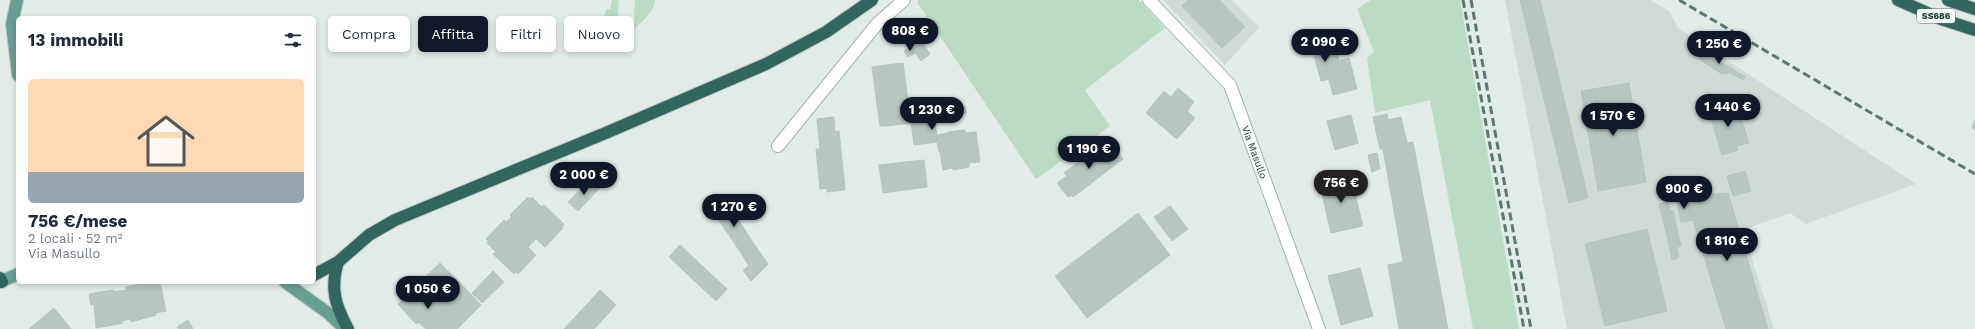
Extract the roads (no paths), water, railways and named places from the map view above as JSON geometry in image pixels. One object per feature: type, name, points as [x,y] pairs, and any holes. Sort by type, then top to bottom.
[{"type":"highway","points":[[316,273],[338,262],[368,235],[395,220],[608,132],[766,64],[826,32],[872,0]]},
{"type":"highway","name":"SS686","points":[[1898,0],[1975,30]]},
{"type":"highway","name":"SS686","points":[[1948,0],[1975,9]]},
{"type":"highway","points":[[338,262],[333,284],[336,301],[346,329]]},
{"type":"main road","points":[[16,58],[12,24],[17,0]]},
{"type":"main road","points":[[1,281],[16,275]]},
{"type":"main road","points":[[288,284],[322,308],[346,329]]},
{"type":"street","points":[[778,146],[877,24],[904,0]]},
{"type":"street","name":"Via Masullo","points":[[1149,0],[1230,85],[1319,329]]},
{"type":"railway","points":[[1463,0],[1524,329]]},
{"type":"railway","points":[[1471,0],[1531,329]]},
{"type":"railway","points":[[1679,0],[1975,174]]}]
